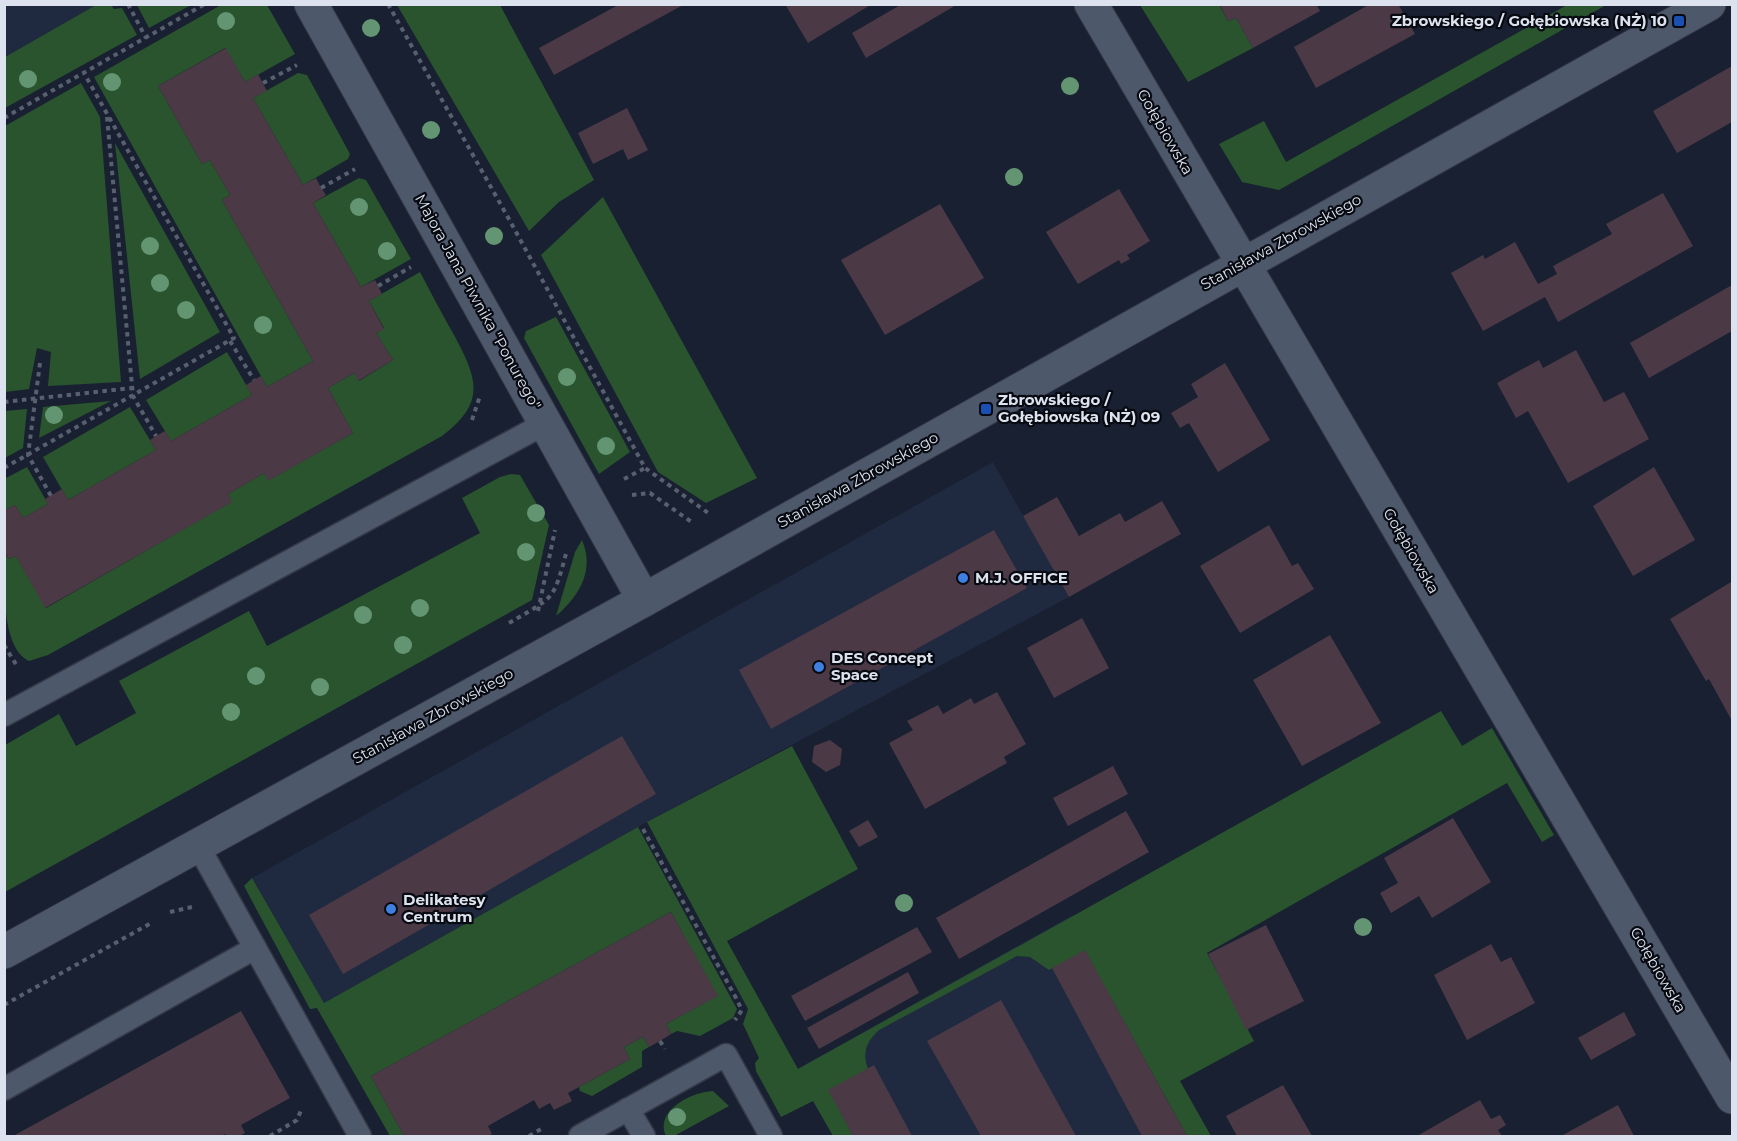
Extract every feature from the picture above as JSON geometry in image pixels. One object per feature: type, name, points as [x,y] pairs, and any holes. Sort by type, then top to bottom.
[{"type":"main road","name":"Majora Jana Piwnika \"Ponurego\"","points":[[311,4],[644,600]]},
{"type":"main road","name":"Gołębiowska","points":[[1091,4],[1732,1097]]},
{"type":"main road","name":"Stanisława Zbrowskiego","points":[[4,952],[644,600],[1708,4]]},
{"type":"lane","points":[[4,715],[546,423]]},
{"type":"lane","points":[[197,844],[360,1137]]},
{"type":"lane","points":[[4,1089],[255,948]]},
{"type":"lane","points":[[580,1137],[726,1055],[771,1137]]},
{"type":"lane","points":[[628,1110],[644,1137]]},
{"type":"path","points":[[128,4],[146,38]]},
{"type":"path","points":[[4,118],[205,4]]},
{"type":"path","points":[[388,4],[645,468],[716,518]]},
{"type":"path","points":[[263,83],[298,64]]},
{"type":"path","points":[[4,468],[234,339],[84,73]]},
{"type":"path","points":[[107,114],[133,396],[156,436]]},
{"type":"path","points":[[321,188],[357,168]]},
{"type":"path","points":[[378,286],[420,261]]},
{"type":"path","points":[[230,341],[254,380]]},
{"type":"path","points":[[40,363],[28,455],[51,496]]},
{"type":"path","points":[[4,402],[132,388]]},
{"type":"path","points":[[470,425],[478,408],[482,388]]},
{"type":"path","points":[[507,623],[550,599],[556,590],[570,537],[576,529],[635,494],[650,493],[698,526],[717,558]]},
{"type":"path","points":[[4,645],[19,670]]},
{"type":"path","points":[[643,829],[742,1010],[735,1021],[726,1026]]},
{"type":"path","points":[[270,1137],[297,1120],[301,1113],[301,1099]]},
{"type":"path","points":[[529,1137],[547,1126]]},
{"type":"shaded area","points":[[5,4],[96,4],[96,5],[5,57]]},
{"type":"shaded area","points":[[993,462],[1069,597],[647,822],[324,1003],[252,878]]},
{"type":"shaded area","points":[[1071,916],[1085,943],[1085,951],[1187,1136],[833,1136],[797,1069]]},
{"type":"green space","points":[[96,5],[111,5],[114,9],[122,8],[137,35],[5,108],[5,57]]},
{"type":"green space","points":[[137,5],[191,5],[149,28]]},
{"type":"green space","points":[[221,5],[267,5],[295,54],[245,82],[225,48],[158,86],[202,164],[210,160],[230,195],[222,200],[313,361],[267,387],[94,77]]},
{"type":"green space","points":[[397,5],[500,5],[594,180],[559,202],[529,231]]},
{"type":"green space","points":[[1140,5],[1219,5],[1228,21],[1236,18],[1253,48],[1188,82]]},
{"type":"green space","points":[[1567,5],[1606,5],[1279,190],[1242,182],[1219,144],[1264,121],[1286,162]]},
{"type":"green space","points":[[298,73],[307,75],[350,154],[348,159],[303,185],[253,98]]},
{"type":"green space","points":[[81,83],[100,117],[121,382],[48,386],[51,352],[37,348],[29,389],[5,392],[5,126]]},
{"type":"green space","points":[[115,143],[220,332],[140,379]]},
{"type":"green space","points":[[359,178],[366,180],[411,259],[361,287],[313,203]]},
{"type":"green space","points":[[603,197],[757,478],[706,503],[658,472],[541,255]]},
{"type":"green space","points":[[420,272],[462,350],[472,377],[474,389],[472,400],[456,424],[442,436],[48,655],[29,661],[20,653],[13,642],[6,612],[4,552],[9,559],[16,556],[46,608],[231,502],[228,494],[264,473],[269,480],[353,433],[328,388],[354,373],[359,381],[393,360],[376,333],[384,328],[369,301]]},
{"type":"green space","points":[[556,317],[630,452],[599,474],[524,338],[526,331]]},
{"type":"green space","points":[[227,352],[252,395],[171,441],[146,400]]},
{"type":"green space","points":[[111,401],[39,438],[43,407]]},
{"type":"green space","points":[[130,407],[156,450],[68,500],[43,457]]},
{"type":"green space","points":[[27,409],[23,448],[5,458],[5,411]]},
{"type":"green space","points":[[27,467],[48,504],[23,518],[15,505],[5,510],[4,479]]},
{"type":"green space","points":[[511,474],[520,475],[549,525],[532,600],[5,892],[5,745],[59,714],[76,746],[136,713],[119,681],[249,611],[267,646],[480,533],[462,498],[500,477]]},
{"type":"green space","points":[[582,540],[586,551],[586,572],[572,600],[556,616],[575,552]]},
{"type":"green space","points":[[1441,711],[1462,746],[1492,728],[1554,835],[1542,842],[1507,783],[1207,953],[1254,1041],[1180,1081],[1211,1136],[1187,1136],[1085,951],[1049,970],[1030,957],[1017,956],[879,1030],[866,1048],[865,1058],[868,1069],[829,1090],[853,1136],[833,1136],[813,1101],[781,1117],[756,1071],[755,1063],[759,1058],[743,1024],[748,1009],[647,822],[792,746],[858,869],[727,941],[798,1069]]},
{"type":"green space","points":[[638,827],[737,1009],[733,1018],[700,1036],[677,1031],[671,1034],[666,1024],[717,996],[671,912],[371,1076],[404,1136],[390,1136],[317,1008],[310,1009],[244,886],[252,878],[324,1003]]},
{"type":"green space","points":[[643,1037],[649,1047],[642,1051],[642,1067],[592,1096],[580,1091],[579,1087],[630,1059],[624,1047]]},
{"type":"green space","points":[[713,1091],[729,1106],[674,1136],[666,1136],[665,1119],[677,1104],[695,1095]]},
{"type":"building","points":[[620,4],[685,4],[554,75],[539,48]]},
{"type":"building","points":[[785,4],[872,4],[808,43]]},
{"type":"building","points":[[902,4],[958,4],[866,58],[852,33]]},
{"type":"building","points":[[1219,4],[1316,4],[1320,11],[1253,48],[1236,18],[1228,21]]},
{"type":"building","points":[[1370,4],[1398,4],[1415,34],[1316,88],[1294,47]]},
{"type":"building","points":[[226,48],[245,82],[258,74],[267,91],[253,98],[303,185],[316,178],[326,195],[313,203],[361,287],[375,280],[382,294],[369,301],[384,329],[376,333],[393,360],[358,381],[354,373],[328,388],[353,433],[268,481],[264,473],[228,494],[232,502],[45,608],[16,556],[9,559],[5,552],[5,510],[15,505],[23,518],[48,504],[45,499],[62,489],[68,500],[156,450],[150,440],[156,436],[165,431],[171,441],[252,395],[246,385],[261,376],[267,387],[313,361],[222,200],[230,195],[210,160],[202,164],[158,86]]},
{"type":"building","points":[[1732,66],[1732,122],[1677,153],[1653,111]]},
{"type":"building","points":[[627,108],[648,150],[628,160],[623,149],[593,164],[578,133]]},
{"type":"building","points":[[1119,189],[1150,241],[1127,255],[1130,259],[1121,264],[1119,260],[1078,284],[1046,232]]},
{"type":"building","points":[[1663,193],[1693,246],[1558,322],[1545,297],[1483,331],[1451,273],[1483,255],[1485,259],[1515,242],[1538,284],[1557,274],[1553,266],[1612,234],[1606,224]]},
{"type":"building","points":[[940,204],[984,278],[885,335],[841,260]]},
{"type":"building","points":[[1732,285],[1732,331],[1649,378],[1630,343]]},
{"type":"building","points":[[1576,350],[1604,402],[1624,392],[1649,439],[1568,483],[1528,411],[1516,418],[1497,383],[1539,360],[1543,368]]},
{"type":"building","points":[[1225,363],[1270,440],[1218,472],[1189,423],[1180,428],[1171,413],[1198,397],[1191,384]]},
{"type":"building","points":[[1654,467],[1695,540],[1633,576],[1593,506]]},
{"type":"building","points":[[1057,497],[1079,536],[1120,513],[1125,522],[1162,501],[1181,534],[1069,597],[1023,516]]},
{"type":"building","points":[[1269,525],[1292,566],[1298,563],[1314,589],[1240,633],[1200,566]]},
{"type":"building","points":[[994,530],[1027,588],[771,729],[739,670]]},
{"type":"building","points":[[1731,582],[1732,721],[1709,679],[1706,681],[1670,619]]},
{"type":"building","points":[[1082,618],[1109,668],[1054,698],[1027,648]]},
{"type":"building","points":[[1330,635],[1381,723],[1302,766],[1253,680]]},
{"type":"building","points":[[997,692],[1026,744],[1004,757],[1007,763],[925,809],[889,743],[913,730],[907,721],[938,705],[943,714],[971,698],[974,704]]},
{"type":"building","points":[[622,736],[656,794],[343,974],[309,915]]},
{"type":"building","points":[[830,740],[842,749],[840,765],[826,772],[812,762],[814,746]]},
{"type":"building","points":[[1113,766],[1128,794],[1068,826],[1053,798]]},
{"type":"building","points":[[1126,811],[1149,852],[959,959],[936,918]]},
{"type":"building","points":[[1453,818],[1491,882],[1432,918],[1419,896],[1391,913],[1380,893],[1398,883],[1384,858]]},
{"type":"building","points":[[868,820],[878,837],[859,847],[849,831]]},
{"type":"building","points":[[671,912],[718,996],[666,1024],[671,1034],[649,1047],[643,1037],[624,1047],[630,1059],[568,1093],[572,1101],[554,1110],[550,1103],[539,1109],[534,1100],[488,1126],[492,1134],[487,1136],[404,1136],[371,1076]]},
{"type":"building","points":[[1266,925],[1304,1001],[1246,1030],[1208,954]]},
{"type":"building","points":[[917,927],[932,952],[805,1021],[791,996]]},
{"type":"building","points":[[1491,944],[1501,962],[1511,957],[1535,1003],[1467,1040],[1434,975]]},
{"type":"building","points":[[1085,950],[1187,1136],[1142,1136],[1052,968]]},
{"type":"building","points":[[908,972],[919,993],[819,1049],[807,1028]]},
{"type":"building","points":[[1001,1000],[1076,1136],[981,1136],[927,1041]]},
{"type":"building","points":[[241,1011],[290,1098],[241,1125],[245,1133],[239,1136],[225,1134],[221,1136],[13,1136]]},
{"type":"building","points":[[1624,1012],[1636,1035],[1591,1060],[1578,1038]]},
{"type":"building","points":[[874,1065],[912,1136],[853,1136],[828,1090]]},
{"type":"building","points":[[1283,1085],[1312,1136],[1237,1136],[1226,1116]]},
{"type":"building","points":[[1480,1100],[1491,1119],[1500,1115],[1506,1125],[1498,1130],[1502,1136],[1417,1136]]},
{"type":"building","points":[[1618,1105],[1634,1136],[1561,1136]]},
{"type":"place","name":"Zbrowskiego / Gołębiowska (NŻ) 10","points":[[1679,21]]},
{"type":"place","name":"Zbrowskiego / Gołębiowska (NŻ) 09","points":[[986,409]]},
{"type":"place","name":"M.J. OFFICE","points":[[963,578]]},
{"type":"place","name":"DES Concept Space","points":[[819,667]]},
{"type":"place","name":"Delikatesy Centrum","points":[[391,909]]}]
